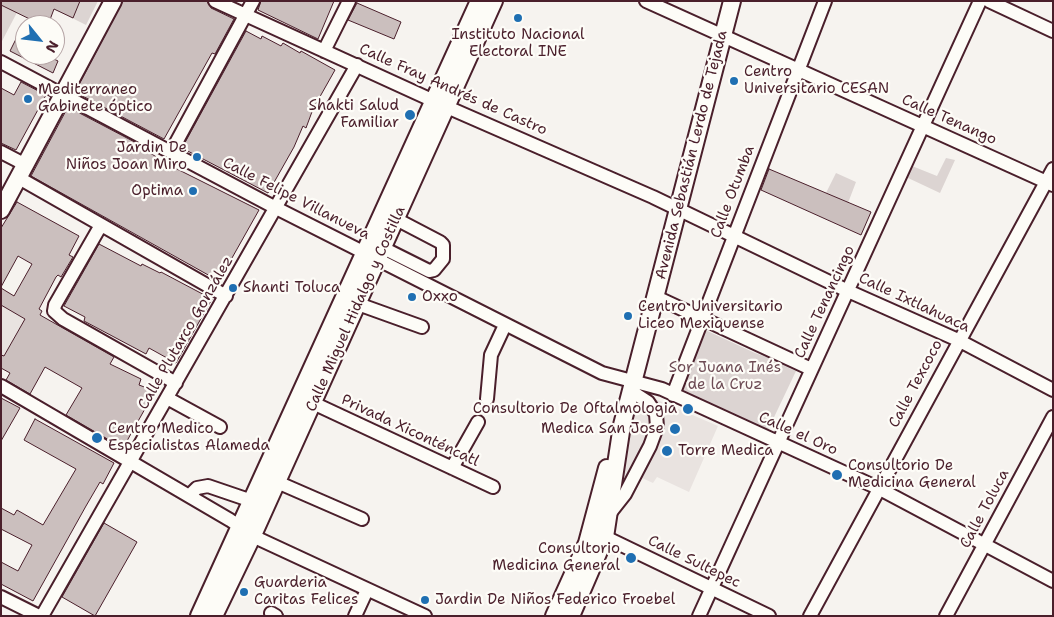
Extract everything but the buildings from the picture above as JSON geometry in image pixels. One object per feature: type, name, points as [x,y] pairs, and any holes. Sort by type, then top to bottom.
[{"type":"main road","points":[[1,210],[64,96],[113,1]]},
{"type":"main road","name":"Calle Miguel Hidalgo y Costilla","points":[[199,616],[277,482],[313,404],[358,304],[375,253],[396,220],[479,1]]},
{"type":"main road","name":"Calle Miguel Hidalgo y Costilla","points":[[214,616],[247,531],[252,501],[375,253],[440,104],[494,1]]},
{"type":"main road","name":"Avenida Sebastián Lerdo de Tejada","points":[[554,616],[587,543],[608,466],[622,425],[732,1]]},
{"type":"main road","name":"Avenida Sebastián Lerdo de Tejada","points":[[571,616],[606,537],[622,425]]},
{"type":"street","name":"Calle Fray Andrés de Castro","points":[[215,1],[440,104],[678,209]]},
{"type":"street","points":[[171,152],[253,1]]},
{"type":"street","points":[[324,51],[349,1]]},
{"type":"street","name":"Calle Tenango","points":[[646,1],[923,125],[1049,184]]},
{"type":"street","name":"Calle Otumba","points":[[673,395],[825,1]]},
{"type":"street","name":"Calle Tenancingo","points":[[699,616],[980,1]]},
{"type":"street","points":[[989,1],[1053,31]]},
{"type":"street","name":"Calle Felipe Villanueva","points":[[1,62],[276,208],[375,253],[504,325],[632,386]]},
{"type":"street","name":"Calle Plutarco González","points":[[40,616],[131,463],[357,65]]},
{"type":"street","points":[[1,152],[22,172],[101,225],[226,296]]},
{"type":"street","name":"Calle Texcoco","points":[[810,616],[958,340],[1049,184],[1053,170]]},
{"type":"street","name":"Calle Ixtlahuaca","points":[[678,209],[848,291],[958,340],[1053,390]]},
{"type":"street","points":[[375,253],[429,271],[434,270],[443,259],[443,245],[440,242],[396,220]]},
{"type":"street","points":[[101,225],[55,305],[56,314],[176,383]]},
{"type":"street","points":[[656,297],[811,369]]},
{"type":"street","points":[[358,304],[422,326]]},
{"type":"street","points":[[487,399],[491,355],[504,325]]},
{"type":"street","points":[[1,386],[247,531],[367,590],[425,616]]},
{"type":"street","points":[[610,513],[625,494],[650,446],[657,427],[656,414],[648,402],[632,386]]},
{"type":"street","name":"Calle el Oro","points":[[632,386],[654,386],[878,488],[1053,581]]},
{"type":"street","points":[[167,398],[220,427]]},
{"type":"street","name":"Privada Xiconténcatl","points":[[313,404],[493,487]]},
{"type":"street","name":"Calle Toluca","points":[[946,616],[1053,417]]},
{"type":"street","points":[[452,468],[478,422]]},
{"type":"street","points":[[277,482],[362,519]]},
{"type":"street","points":[[189,496],[197,488],[208,486],[252,501]]},
{"type":"street","name":"Calle Sultepec","points":[[606,537],[769,616]]},
{"type":"street","points":[[356,616],[367,590]]},
{"type":"street","points":[[1,597],[40,616]]},
{"type":"shaded area","points":[[1,288],[42,311],[8,372],[1,368]]},
{"type":"shaded area","name":"Torre Medica","points":[[639,392],[718,426],[689,492],[657,477],[653,483],[640,477],[632,492],[619,488]]},
{"type":"green space","points":[[1,1],[23,1],[15,15],[1,43]]},
{"type":"green space","points":[[38,1],[98,1],[86,25]]},
{"type":"green space","points":[[946,158],[955,160],[940,193],[906,177],[912,166],[937,176]]},
{"type":"green space","points":[[836,173],[856,182],[848,203],[826,193]]},
{"type":"green space","name":"Sor Juana Inés de la Cruz","points":[[701,328],[755,353],[793,366],[789,368],[796,371],[767,432],[677,393]]},
{"type":"place","name":"Instituto Nacional Electoral INE","points":[[518,18]]},
{"type":"place","name":"Centro Universitario CESAN","points":[[734,81]]},
{"type":"place","name":"Mediterraneo Gabinete óptico","points":[[28,99]]},
{"type":"place","name":"Shakti Salud Familiar","points":[[410,115]]},
{"type":"place","name":"Jardin De Niños Joan Miro","points":[[197,157]]},
{"type":"place","name":"Optima","points":[[193,191]]},
{"type":"place","name":"Shanti Toluca","points":[[233,288]]},
{"type":"place","name":"Oxxo","points":[[412,297]]},
{"type":"place","name":"Centro Universitario Liceo Mexiquense","points":[[628,316]]},
{"type":"place","name":"Consultorio De Oftalmologia","points":[[688,409]]},
{"type":"place","name":"Medica San Jose","points":[[675,429]]},
{"type":"place","name":"Centro Medico Especialistas Alameda","points":[[97,438]]},
{"type":"place","name":"Torre Medica","points":[[667,451]]},
{"type":"place","name":"Consultorio De Medicina General","points":[[837,475]]},
{"type":"place","name":"Consultorio Medicina General","points":[[631,558]]},
{"type":"place","name":"Guarderia Caritas Felices","points":[[244,592]]},
{"type":"place","name":"Jardin De Niños Federico Froebel","points":[[425,600]]}]
